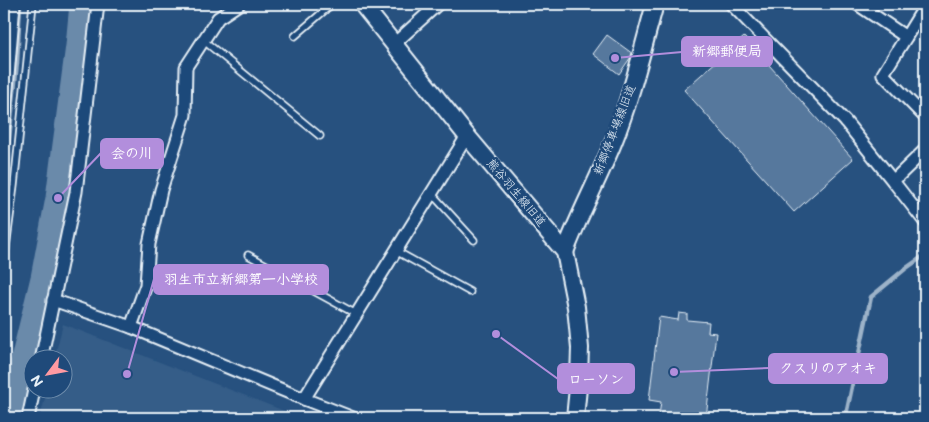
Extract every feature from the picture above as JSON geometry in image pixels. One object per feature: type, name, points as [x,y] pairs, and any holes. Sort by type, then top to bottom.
[{"type":"street","points":[[4,125],[14,4]]},
{"type":"street","points":[[42,350],[76,192],[98,4]]},
{"type":"street","points":[[131,327],[146,285],[149,244],[161,190],[185,115],[186,67],[218,18],[239,4]]},
{"type":"street","name":"熊谷羽生線旧道","points":[[362,4],[467,136],[565,252],[576,307],[580,348],[575,418]]},
{"type":"street","points":[[394,44],[438,4]]},
{"type":"street","name":"新郷停車場線旧道","points":[[565,252],[574,226],[612,143],[628,102],[642,56],[654,4]]},
{"type":"street","points":[[733,4],[845,121],[925,222]]},
{"type":"street","points":[[857,4],[906,37]]},
{"type":"street","points":[[925,6],[883,74],[925,117]]},
{"type":"street","points":[[304,399],[467,136]]},
{"type":"street","points":[[893,181],[925,150]]},
{"type":"street","points":[[53,300],[131,327],[353,418]]},
{"type":"street","points":[[28,418],[32,400]]},
{"type":"lane","points":[[4,263],[33,4]]},
{"type":"lane","points":[[295,36],[332,4]]},
{"type":"lane","points":[[203,40],[320,136]]},
{"type":"lane","points":[[432,194],[474,240]]},
{"type":"lane","points":[[396,251],[470,292]]},
{"type":"lane","points":[[248,255],[356,314]]},
{"type":"shaded area","points":[[63,324],[302,418],[40,418],[44,400],[72,400],[72,350],[56,350]]},
{"type":"building","points":[[607,35],[633,54],[619,74],[593,54]]},
{"type":"building","points":[[744,37],[853,159],[794,212],[684,90]]},
{"type":"building","points":[[679,313],[687,314],[687,320],[709,322],[708,332],[716,333],[706,418],[659,415],[661,402],[649,400],[659,317],[678,320]]},
{"type":"waterway","points":[[4,228],[6,167],[17,63],[20,4]]},
{"type":"waterway","points":[[9,418],[43,278],[58,198],[82,4]]},
{"type":"waterway","points":[[847,418],[846,415],[871,297],[925,255]]},
{"type":"place","name":"新郷郵便局","points":[[615,58]]},
{"type":"place","name":"会の川","points":[[58,198]]},
{"type":"place","name":"ローソン","points":[[496,334]]},
{"type":"place","name":"クスリのアオキ","points":[[674,372]]},
{"type":"place","name":"羽生市立新郷第一小学校","points":[[127,374]]}]
